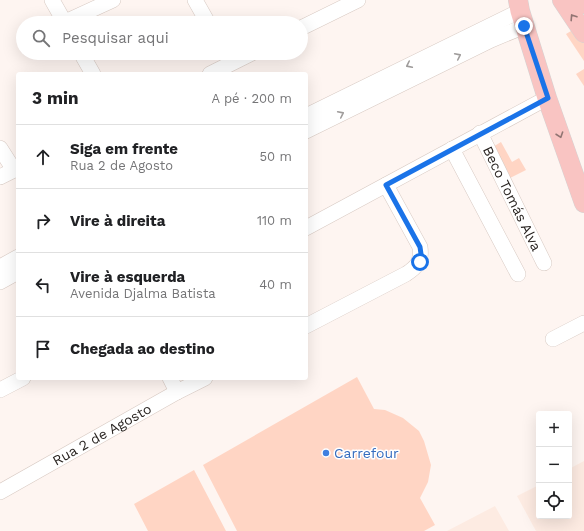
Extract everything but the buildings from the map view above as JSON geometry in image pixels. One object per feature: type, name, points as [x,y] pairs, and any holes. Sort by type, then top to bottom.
[{"type":"main road","points":[[562,0],[584,33]]},
{"type":"main road","points":[[581,0],[584,4]]},
{"type":"main road","points":[[518,9],[584,203]]},
{"type":"street","points":[[52,0],[61,16]]},
{"type":"street","points":[[80,16],[113,0]]},
{"type":"street","points":[[195,0],[204,16]]},
{"type":"street","points":[[308,24],[341,4],[358,0]]},
{"type":"street","points":[[308,130],[371,92],[497,30],[518,9]]},
{"type":"street","points":[[86,60],[92,72]]},
{"type":"street","points":[[212,72],[227,60]]},
{"type":"street","points":[[308,115],[371,92]]},
{"type":"street","points":[[308,227],[480,133],[548,98]]},
{"type":"street","name":"Beco Tomás Alva","points":[[480,133],[544,263]]},
{"type":"street","points":[[0,148],[16,169],[0,176]]},
{"type":"street","points":[[452,149],[518,274]]},
{"type":"street","points":[[308,325],[406,274],[420,262],[420,247],[386,185]]},
{"type":"street","points":[[0,267],[16,258]]},
{"type":"street","points":[[0,282],[16,273]]},
{"type":"street","points":[[553,339],[584,323]]},
{"type":"street","points":[[0,390],[19,380]]},
{"type":"street","points":[[171,380],[177,392]]},
{"type":"street","name":"Rua 2 de Agosto","points":[[0,492],[201,380]]},
{"type":"shaded area","points":[[584,461],[584,531],[536,531],[517,496],[536,486],[536,519],[572,519],[572,467]]},
{"type":"shaded area","points":[[495,506],[509,531],[447,531]]},
{"type":"place","name":"Carrefour","points":[[326,453]]},
{"type":"route","points":[[420,262],[420,247],[386,185],[480,133],[548,98],[524,26]]}]
